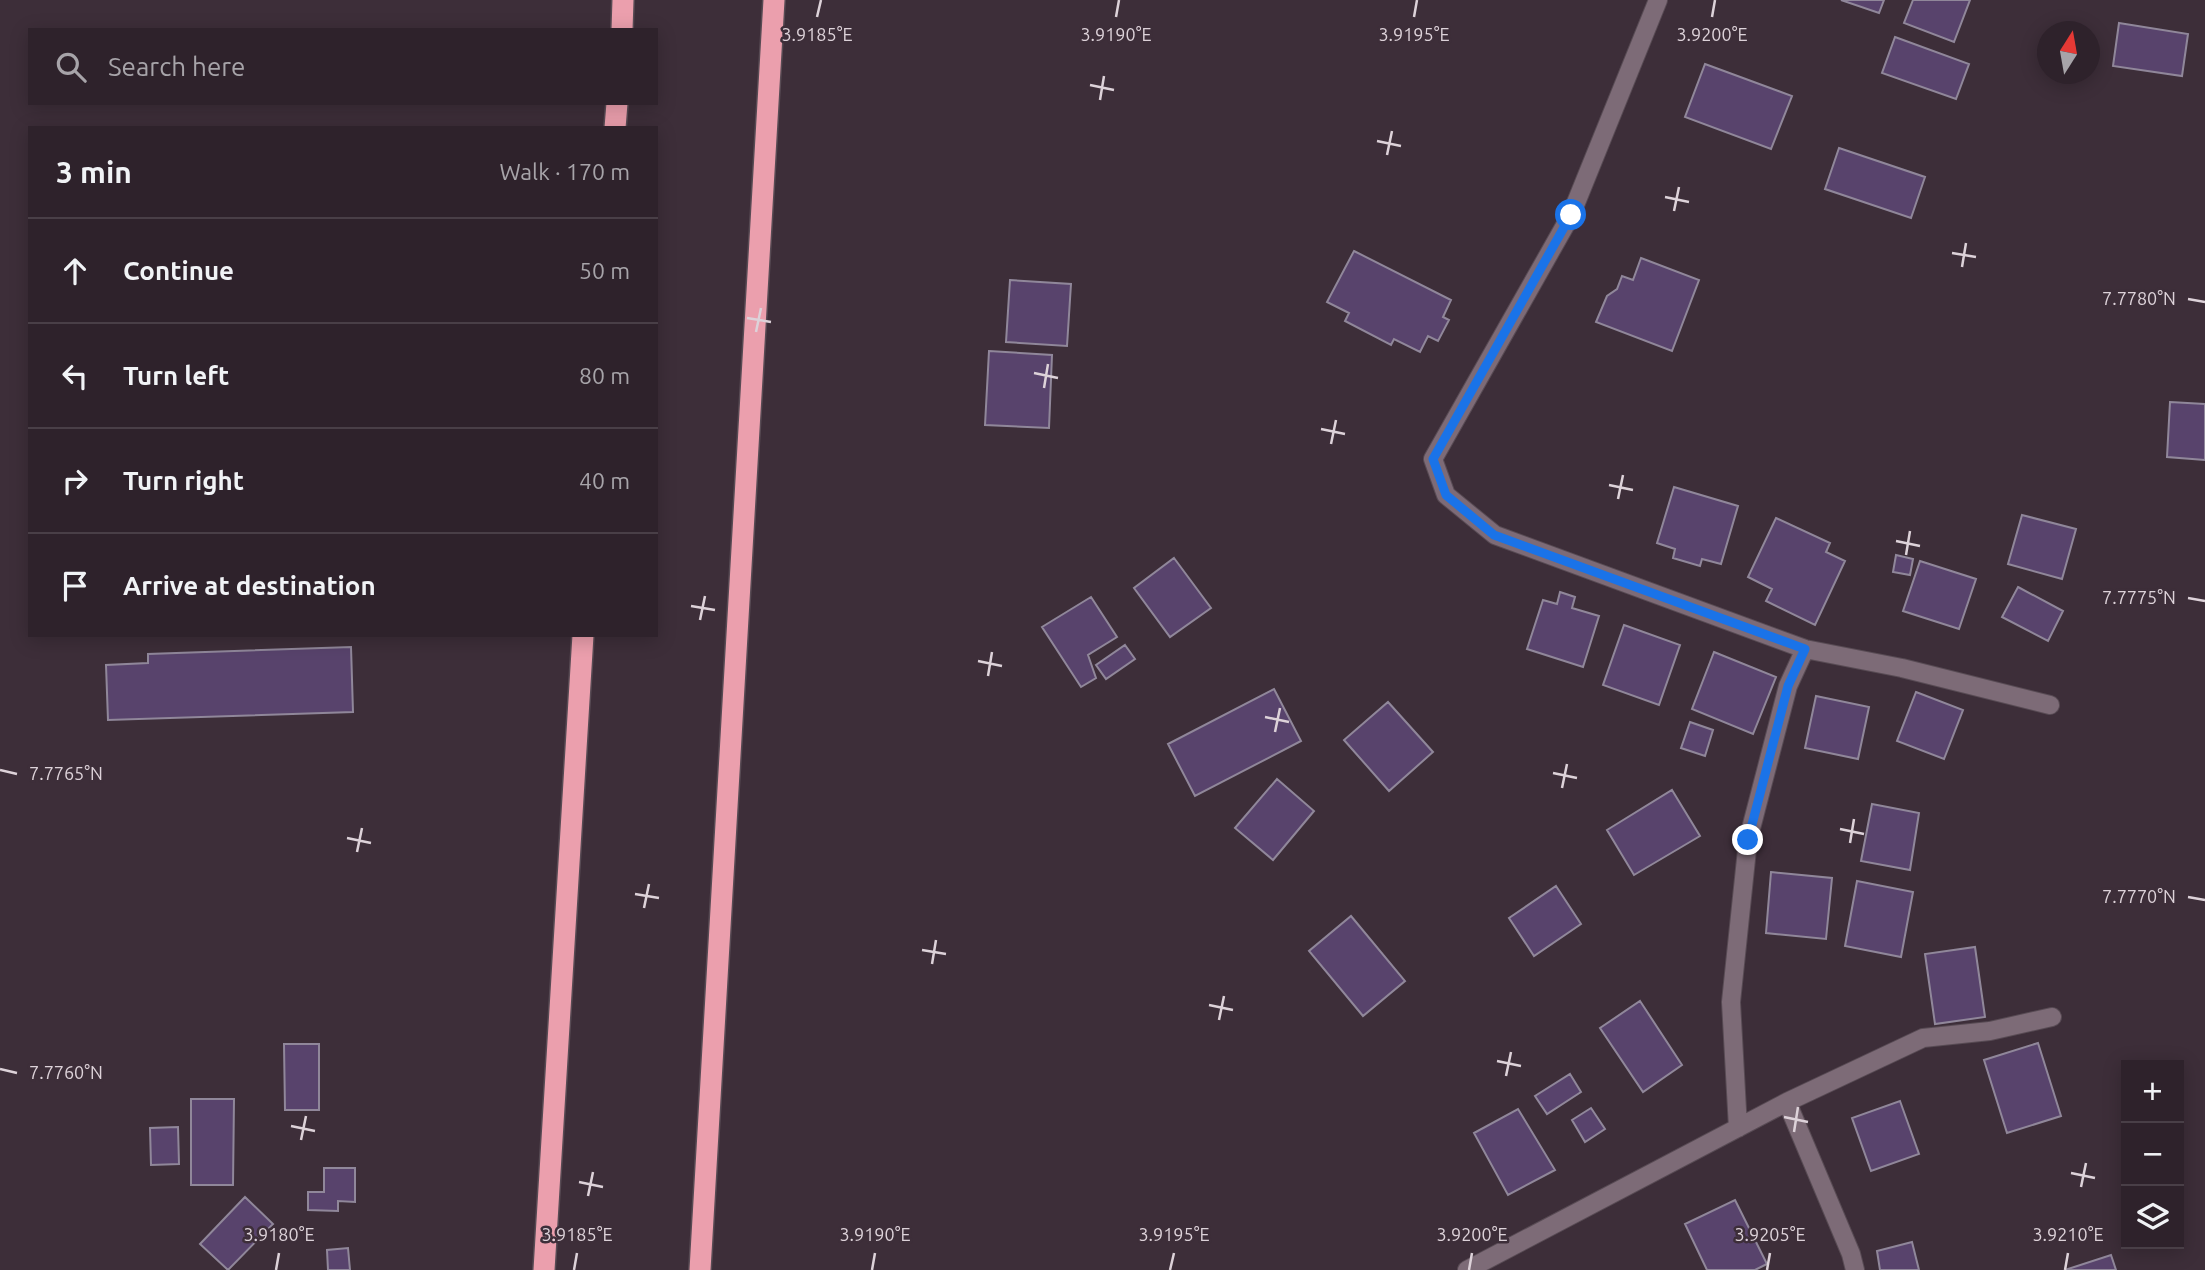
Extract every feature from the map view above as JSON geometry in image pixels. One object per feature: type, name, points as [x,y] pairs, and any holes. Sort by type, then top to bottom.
[{"type":"highway","points":[[622,28],[624,0]]},
{"type":"highway","points":[[699,1270],[774,0]]},
{"type":"highway","points":[[615,126],[617,105]]},
{"type":"highway","points":[[544,1270],[583,637]]},
{"type":"street","points":[[1658,0],[1571,215],[1433,459],[1446,495],[1494,535],[1805,649],[1902,668],[2050,705]]},
{"type":"street","points":[[1738,1128],[1731,1002],[1748,840],[1788,686],[1805,649]]},
{"type":"street","points":[[1467,1270],[1787,1102],[1923,1038],[1990,1031],[2052,1017]]},
{"type":"street","points":[[1787,1102],[1851,1254],[1855,1270]]},
{"type":"building","points":[[1841,0],[1884,0],[1879,13]]},
{"type":"building","points":[[1913,0],[1970,0],[1954,42],[1904,23]]},
{"type":"building","points":[[2119,23],[2188,34],[2182,76],[2113,66]]},
{"type":"building","points":[[1895,37],[1969,64],[1956,99],[1882,73]]},
{"type":"building","points":[[1705,64],[1792,96],[1771,149],[1685,117]]},
{"type":"building","points":[[1839,148],[1925,177],[1911,218],[1825,189]]},
{"type":"building","points":[[1354,251],[1451,300],[1443,317],[1449,320],[1438,341],[1428,336],[1420,352],[1394,339],[1391,345],[1345,321],[1349,313],[1327,302]]},
{"type":"building","points":[[1641,258],[1699,280],[1672,351],[1596,322],[1607,296],[1617,289],[1622,276],[1633,280]]},
{"type":"building","points":[[1010,280],[1071,284],[1067,346],[1006,342]]},
{"type":"building","points":[[989,351],[1052,355],[1049,428],[985,425]]},
{"type":"building","points":[[2170,402],[2205,404],[2205,460],[2167,457]]},
{"type":"building","points":[[1674,487],[1738,506],[1721,564],[1702,559],[1700,566],[1673,558],[1675,549],[1657,543]]},
{"type":"building","points":[[2022,515],[2076,529],[2062,579],[2008,564]]},
{"type":"building","points":[[1776,518],[1830,543],[1826,552],[1845,561],[1815,625],[1766,601],[1772,589],[1748,577]]},
{"type":"building","points":[[1896,555],[1913,559],[1910,575],[1893,572]]},
{"type":"building","points":[[1174,558],[1211,608],[1170,637],[1134,588]]},
{"type":"building","points":[[1920,561],[1976,579],[1959,629],[1903,611]]},
{"type":"building","points":[[2018,587],[2063,611],[2048,641],[2002,617]]},
{"type":"building","points":[[1560,592],[1575,597],[1572,608],[1599,616],[1583,667],[1527,649],[1543,600],[1557,604]]},
{"type":"building","points":[[1091,597],[1117,637],[1088,655],[1096,678],[1081,687],[1042,627]]},
{"type":"building","points":[[1624,625],[1680,645],[1659,705],[1603,685]]},
{"type":"building","points":[[1125,645],[1135,659],[1106,679],[1096,665]]},
{"type":"building","points":[[351,647],[353,712],[108,720],[106,665],[148,663],[148,654]]},
{"type":"building","points":[[1714,652],[1776,677],[1753,734],[1692,709]]},
{"type":"building","points":[[1274,689],[1301,741],[1195,796],[1168,744]]},
{"type":"building","points":[[1916,692],[1963,710],[1944,759],[1897,741]]},
{"type":"building","points":[[1816,696],[1869,707],[1858,759],[1805,748]]},
{"type":"building","points":[[1388,702],[1433,752],[1389,791],[1344,740]]},
{"type":"building","points":[[1690,722],[1713,730],[1705,756],[1681,748]]},
{"type":"building","points":[[1277,779],[1314,811],[1273,860],[1235,828]]},
{"type":"building","points":[[1672,790],[1700,836],[1634,875],[1607,830]]},
{"type":"building","points":[[1872,804],[1919,813],[1910,870],[1861,861]]},
{"type":"building","points":[[1771,872],[1832,878],[1826,939],[1766,933]]},
{"type":"building","points":[[1857,881],[1913,892],[1901,957],[1845,946]]},
{"type":"building","points":[[1556,886],[1581,924],[1534,956],[1509,918]]},
{"type":"building","points":[[1351,916],[1405,981],[1363,1016],[1309,951]]},
{"type":"building","points":[[1975,947],[1985,1017],[1935,1024],[1925,954]]},
{"type":"building","points":[[1640,1001],[1682,1065],[1643,1092],[1600,1028]]},
{"type":"building","points":[[2038,1043],[2061,1116],[2007,1133],[1984,1060]]},
{"type":"building","points":[[284,1044],[319,1044],[319,1110],[285,1110]]},
{"type":"building","points":[[1570,1074],[1581,1092],[1547,1114],[1535,1096]]},
{"type":"building","points":[[191,1099],[234,1099],[233,1185],[191,1185]]},
{"type":"building","points":[[1900,1101],[1919,1154],[1871,1171],[1852,1118]]},
{"type":"building","points":[[1591,1108],[1605,1129],[1585,1142],[1572,1120]]},
{"type":"building","points":[[1518,1109],[1555,1170],[1508,1195],[1474,1133]]},
{"type":"building","points":[[178,1127],[179,1164],[151,1165],[150,1128]]},
{"type":"building","points":[[324,1168],[355,1168],[355,1202],[338,1201],[338,1211],[308,1210],[308,1192],[324,1192]]},
{"type":"building","points":[[245,1197],[273,1224],[228,1270],[200,1244]]},
{"type":"building","points":[[1735,1200],[1767,1264],[1755,1270],[1707,1270],[1685,1224]]},
{"type":"building","points":[[1912,1242],[1919,1270],[1880,1270],[1877,1251]]},
{"type":"building","points":[[348,1248],[350,1270],[328,1270],[327,1250]]},
{"type":"building","points":[[2111,1255],[2116,1270],[2065,1270]]},
{"type":"route","points":[[1571,215],[1433,459],[1446,495],[1494,535],[1805,649],[1788,686],[1748,840]]}]
